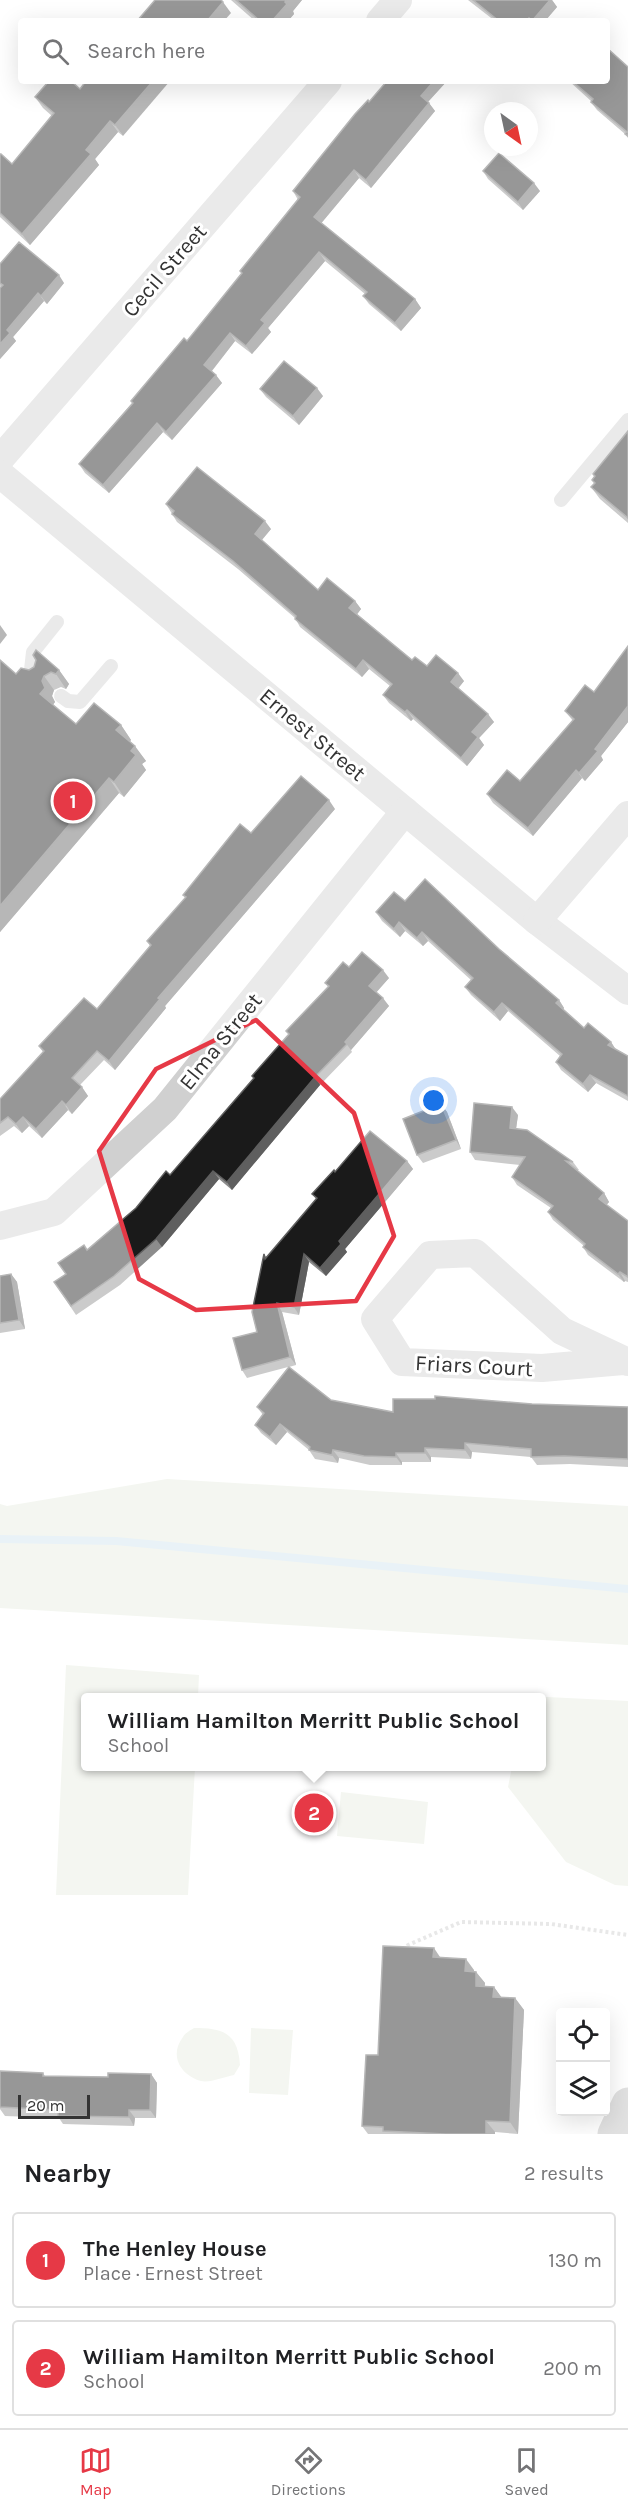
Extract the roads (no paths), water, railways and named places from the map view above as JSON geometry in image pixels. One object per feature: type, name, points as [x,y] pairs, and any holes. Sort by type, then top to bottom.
[{"type":"main road","points":[[614,2134],[628,2104]]},
{"type":"street","points":[[383,18],[398,0]]},
{"type":"street","name":"Cecil Street","points":[[0,459],[325,84]]},
{"type":"street","name":"Ernest Street","points":[[0,474],[537,921],[628,991]]},
{"type":"street","name":"Elma Street","points":[[0,1226],[54,1212],[165,1109],[405,811]]},
{"type":"street","points":[[537,921],[628,815]]},
{"type":"street","name":"Friars Court","points":[[475,1253],[562,1331],[625,1361],[542,1368],[402,1362],[375,1318],[430,1255],[475,1253]]},
{"type":"lane","points":[[561,500],[628,420]]},
{"type":"lane","points":[[38,676],[31,670],[33,652],[57,622]]},
{"type":"lane","points":[[61,696],[68,701],[80,702],[111,666]]},
{"type":"waterway","points":[[0,1539],[116,1541],[628,1589]]},
{"type":"place","name":"The Henley House","points":[[73,801]]},
{"type":"place","name":"William Hamilton Merritt Public School","points":[[314,1813]]}]
